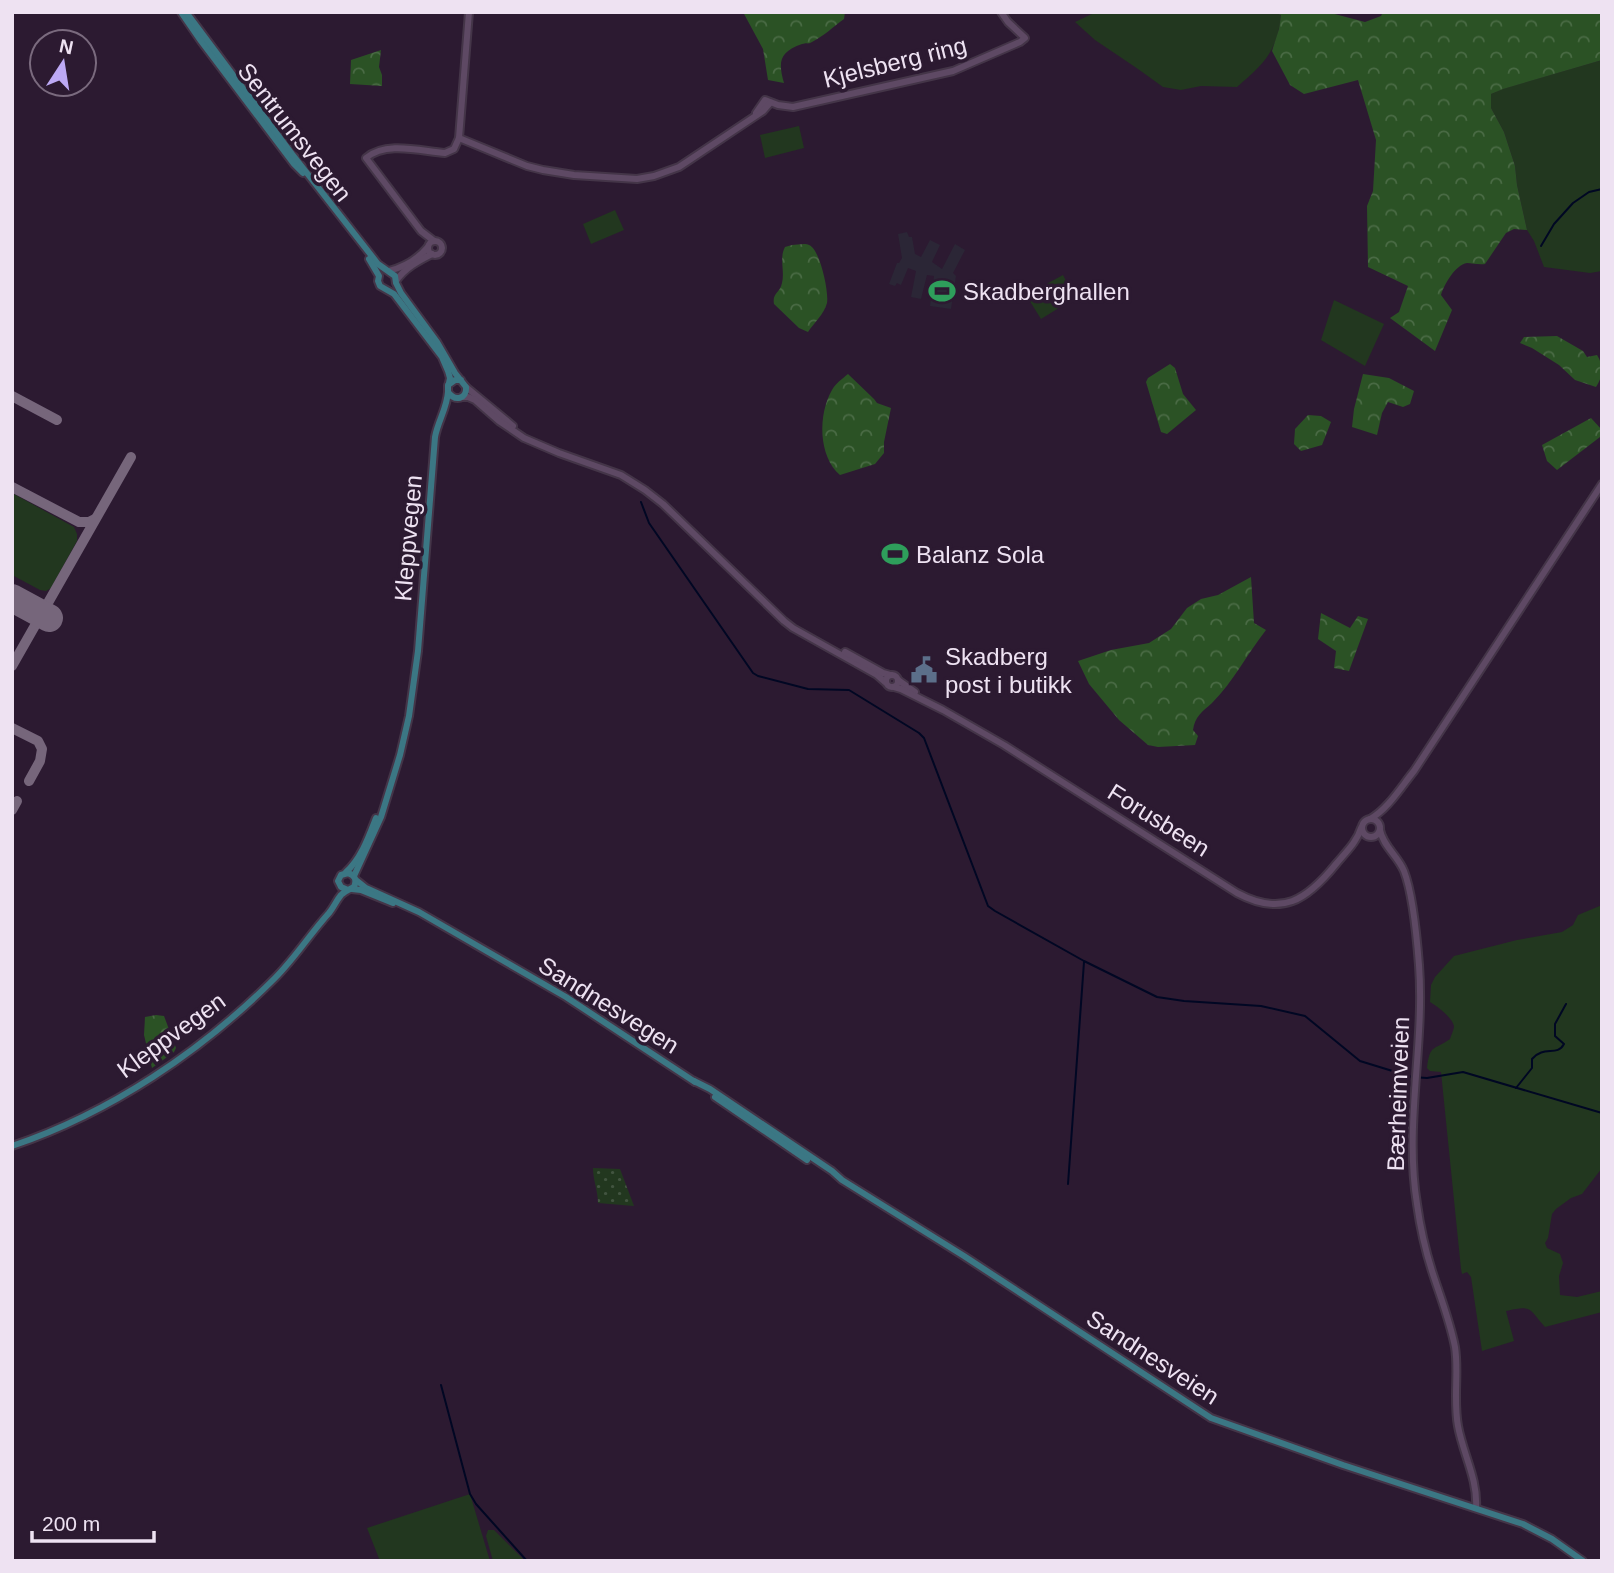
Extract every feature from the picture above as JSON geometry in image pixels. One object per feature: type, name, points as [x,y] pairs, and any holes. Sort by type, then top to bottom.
[{"type":"main road","name":"Sentrumsvegen","points":[[184,12],[378,264],[395,276],[401,293],[464,384]]},
{"type":"main road","name":"Sentrumsvegen","points":[[184,12],[201,41],[361,248],[379,276],[380,286],[399,299],[442,358],[450,378],[448,389]]},
{"type":"main road","points":[[421,231],[440,244],[442,250],[438,254],[429,250],[421,231],[366,158],[374,152],[386,149],[448,152],[454,149],[459,138],[469,12]]},
{"type":"main road","name":"Kjelsberg ring","points":[[459,138],[543,170],[637,179],[662,174],[679,167],[755,115],[767,101],[793,107],[953,71],[1025,38],[1001,12]]},
{"type":"main road","points":[[387,289],[393,287],[402,273],[429,250],[431,242],[434,241]]},
{"type":"main road","points":[[379,276],[407,264],[429,250]]},
{"type":"main road","points":[[446,409],[450,408],[466,393],[464,384],[455,380],[448,389],[452,397],[461,397]]},
{"type":"main road","name":"Forusbeen","points":[[464,384],[500,417],[544,446]]},
{"type":"main road","name":"Kleppvegen","points":[[324,918],[341,895],[350,890],[382,817],[400,755],[412,698],[418,651],[435,437],[446,409],[448,389]]},
{"type":"main road","name":"Forusbeen","points":[[461,397],[475,400],[524,438],[621,475],[637,484],[663,504],[793,628],[877,674],[888,686],[901,689],[943,710],[1004,745],[1237,893],[1254,901],[1270,904],[1303,897],[1322,881],[1357,838],[1364,822],[1375,817],[1414,771],[1602,484]]},
{"type":"main road","name":"Forusbeen","points":[[779,615],[883,673],[894,675],[943,710]]},
{"type":"main road","points":[[886,682],[890,675]]},
{"type":"main road","points":[[894,687],[897,686],[898,680]]},
{"type":"main road","name":"Kleppvegen","points":[[12,1146],[85,1116],[149,1079],[232,1017],[274,979],[299,952],[324,918],[337,894],[339,877],[349,870],[359,855],[388,794]]},
{"type":"main road","name":"Forusbeen","points":[[1349,849],[1359,840],[1377,835],[1386,805]]},
{"type":"main road","points":[[1370,819],[1377,821],[1380,828]]},
{"type":"main road","points":[[1361,828],[1362,833],[1388,848]]},
{"type":"main road","name":"Bærheimveien","points":[[1380,828],[1380,834],[1400,863],[1407,880],[1419,967],[1420,1004],[1412,1145],[1416,1201],[1425,1247],[1455,1350],[1456,1415],[1475,1483],[1476,1508]]},
{"type":"main road","points":[[344,873],[355,878]]},
{"type":"main road","name":"Sandnesvegen","points":[[355,878],[366,888],[407,906],[566,997],[694,1081],[785,1146]]},
{"type":"main road","points":[[339,884],[344,890],[350,890]]},
{"type":"main road","name":"Sandnesvegen","points":[[350,890],[361,890],[386,902],[407,906]]},
{"type":"main road","name":"Sandnesveien","points":[[694,1081],[1206,1415],[1343,1465],[1516,1521],[1564,1547],[1583,1561]]},
{"type":"main road","name":"Sandnesveien","points":[[785,1146],[842,1180]]},
{"type":"shaded area","points":[[907,232],[909,237],[912,237],[915,254],[921,257],[930,240],[940,245],[932,262],[942,269],[955,244],[965,250],[953,273],[956,276],[951,309],[930,306],[934,276],[927,275],[921,299],[911,297],[916,271],[908,268],[901,285],[889,284],[897,263],[902,258],[898,234]]},
{"type":"green space","points":[[743,12],[845,12],[844,19],[821,37],[794,47],[785,54],[781,64],[784,83],[768,80],[763,49]]},
{"type":"green space","points":[[1096,12],[1273,12],[1281,15],[1276,39],[1268,56],[1237,87],[1201,86],[1181,90],[1163,87],[1095,40],[1075,22]]},
{"type":"green space","points":[[1273,12],[1327,12],[1365,22],[1381,16],[1383,12],[1602,12],[1602,60],[1491,94],[1491,108],[1504,132],[1515,166],[1527,230],[1514,229],[1506,233],[1485,264],[1467,263],[1458,267],[1451,276],[1441,295],[1452,310],[1435,351],[1390,318],[1399,312],[1408,286],[1368,267],[1367,206],[1373,191],[1376,140],[1358,80],[1304,94],[1290,85],[1272,51],[1281,15]]},
{"type":"green space","points":[[381,50],[379,67],[382,86],[350,84],[351,60]]},
{"type":"green space","points":[[1602,60],[1602,271],[1590,273],[1544,267],[1527,230],[1515,166],[1504,132],[1491,108],[1491,94]]},
{"type":"green space","points":[[799,126],[804,148],[765,158],[760,135]]},
{"type":"green space","points":[[615,210],[624,230],[591,244],[583,224]]},
{"type":"green space","points":[[807,244],[813,248],[825,281],[827,303],[808,332],[799,328],[774,304],[774,297],[782,283],[783,251],[785,247]]},
{"type":"green space","points":[[1063,275],[1075,298],[1041,319],[1026,295]]},
{"type":"green space","points":[[1334,300],[1384,324],[1365,366],[1321,340]]},
{"type":"green space","points":[[1557,336],[1583,351],[1587,357],[1597,355],[1602,371],[1596,387],[1575,380],[1559,365],[1520,343],[1524,337]]},
{"type":"green space","points":[[1170,364],[1175,368],[1183,394],[1196,410],[1167,434],[1161,432],[1146,382]]},
{"type":"green space","points":[[848,374],[877,403],[891,408],[884,453],[875,464],[840,475],[828,457],[822,434],[827,400],[837,383]]},
{"type":"green space","points":[[1363,374],[1389,378],[1414,391],[1410,404],[1403,407],[1388,402],[1382,413],[1377,435],[1352,427]]},
{"type":"green space","points":[[1308,415],[1321,416],[1331,422],[1322,445],[1301,451],[1294,444],[1295,429]]},
{"type":"green space","points":[[1591,418],[1602,430],[1600,437],[1557,470],[1547,461],[1542,445]]},
{"type":"green space","points":[[12,493],[74,527],[77,534],[77,541],[51,588],[46,591],[12,575]]},
{"type":"green space","points":[[1251,577],[1254,623],[1266,630],[1227,686],[1197,718],[1193,730],[1198,736],[1195,745],[1148,745],[1119,720],[1089,684],[1078,661],[1111,650],[1149,643],[1171,629],[1187,608]]},
{"type":"green space","points":[[1321,613],[1350,628],[1358,616],[1368,619],[1349,671],[1334,668],[1336,651],[1318,639]]},
{"type":"green space","points":[[1602,905],[1602,1168],[1582,1194],[1571,1198],[1552,1214],[1545,1243],[1547,1248],[1560,1254],[1563,1263],[1559,1276],[1560,1295],[1577,1297],[1602,1291],[1602,1312],[1545,1327],[1526,1308],[1506,1311],[1514,1341],[1482,1351],[1471,1277],[1467,1272],[1462,1274],[1461,1269],[1441,1072],[1427,1068],[1431,1051],[1450,1039],[1454,1027],[1448,1017],[1430,1002],[1431,985],[1454,956],[1562,932],[1573,925],[1578,915]]},
{"type":"green space","points":[[164,1016],[176,1048],[152,1068],[144,1035],[145,1017]]},
{"type":"green space","points":[[593,1168],[620,1169],[634,1206],[598,1203]]},
{"type":"green space","points":[[470,1494],[490,1561],[380,1561],[367,1528]]},
{"type":"green space","points":[[488,1530],[494,1530],[525,1561],[493,1561],[486,1536]]},
{"type":"waterway","points":[[1541,246],[1554,224],[1573,203],[1589,192],[1602,189]]},
{"type":"waterway","points":[[641,502],[649,523],[753,673],[808,689],[849,690],[924,738],[988,906],[995,911],[1084,961],[1157,997],[1261,1006],[1305,1016],[1360,1061],[1412,1077],[1427,1078],[1463,1072],[1602,1113]]},
{"type":"waterway","points":[[1068,1184],[1084,962]]},
{"type":"waterway","points":[[1516,1088],[1532,1068],[1532,1059],[1541,1053],[1558,1050],[1564,1044],[1555,1036],[1555,1024],[1566,1004]]},
{"type":"waterway","points":[[441,1385],[470,1494],[527,1561]]},
{"type":"taxiway","points":[[12,396],[57,420]]},
{"type":"taxiway","points":[[12,666],[131,457]]},
{"type":"taxiway","points":[[12,487],[79,522],[95,519]]},
{"type":"taxiway","points":[[30,608],[36,614],[37,622]]},
{"type":"taxiway","points":[[12,728],[38,741],[42,749],[40,761],[29,781]]},
{"type":"taxiway","points":[[12,810],[17,801]]},
{"type":"runway","points":[[12,598],[49,618]]},
{"type":"place","name":"Skadberghallen","points":[[942,291]]},
{"type":"place","name":"Balanz Sola","points":[[895,554]]},
{"type":"place","name":"Skadberg post i butikk","points":[[924,670]]}]
